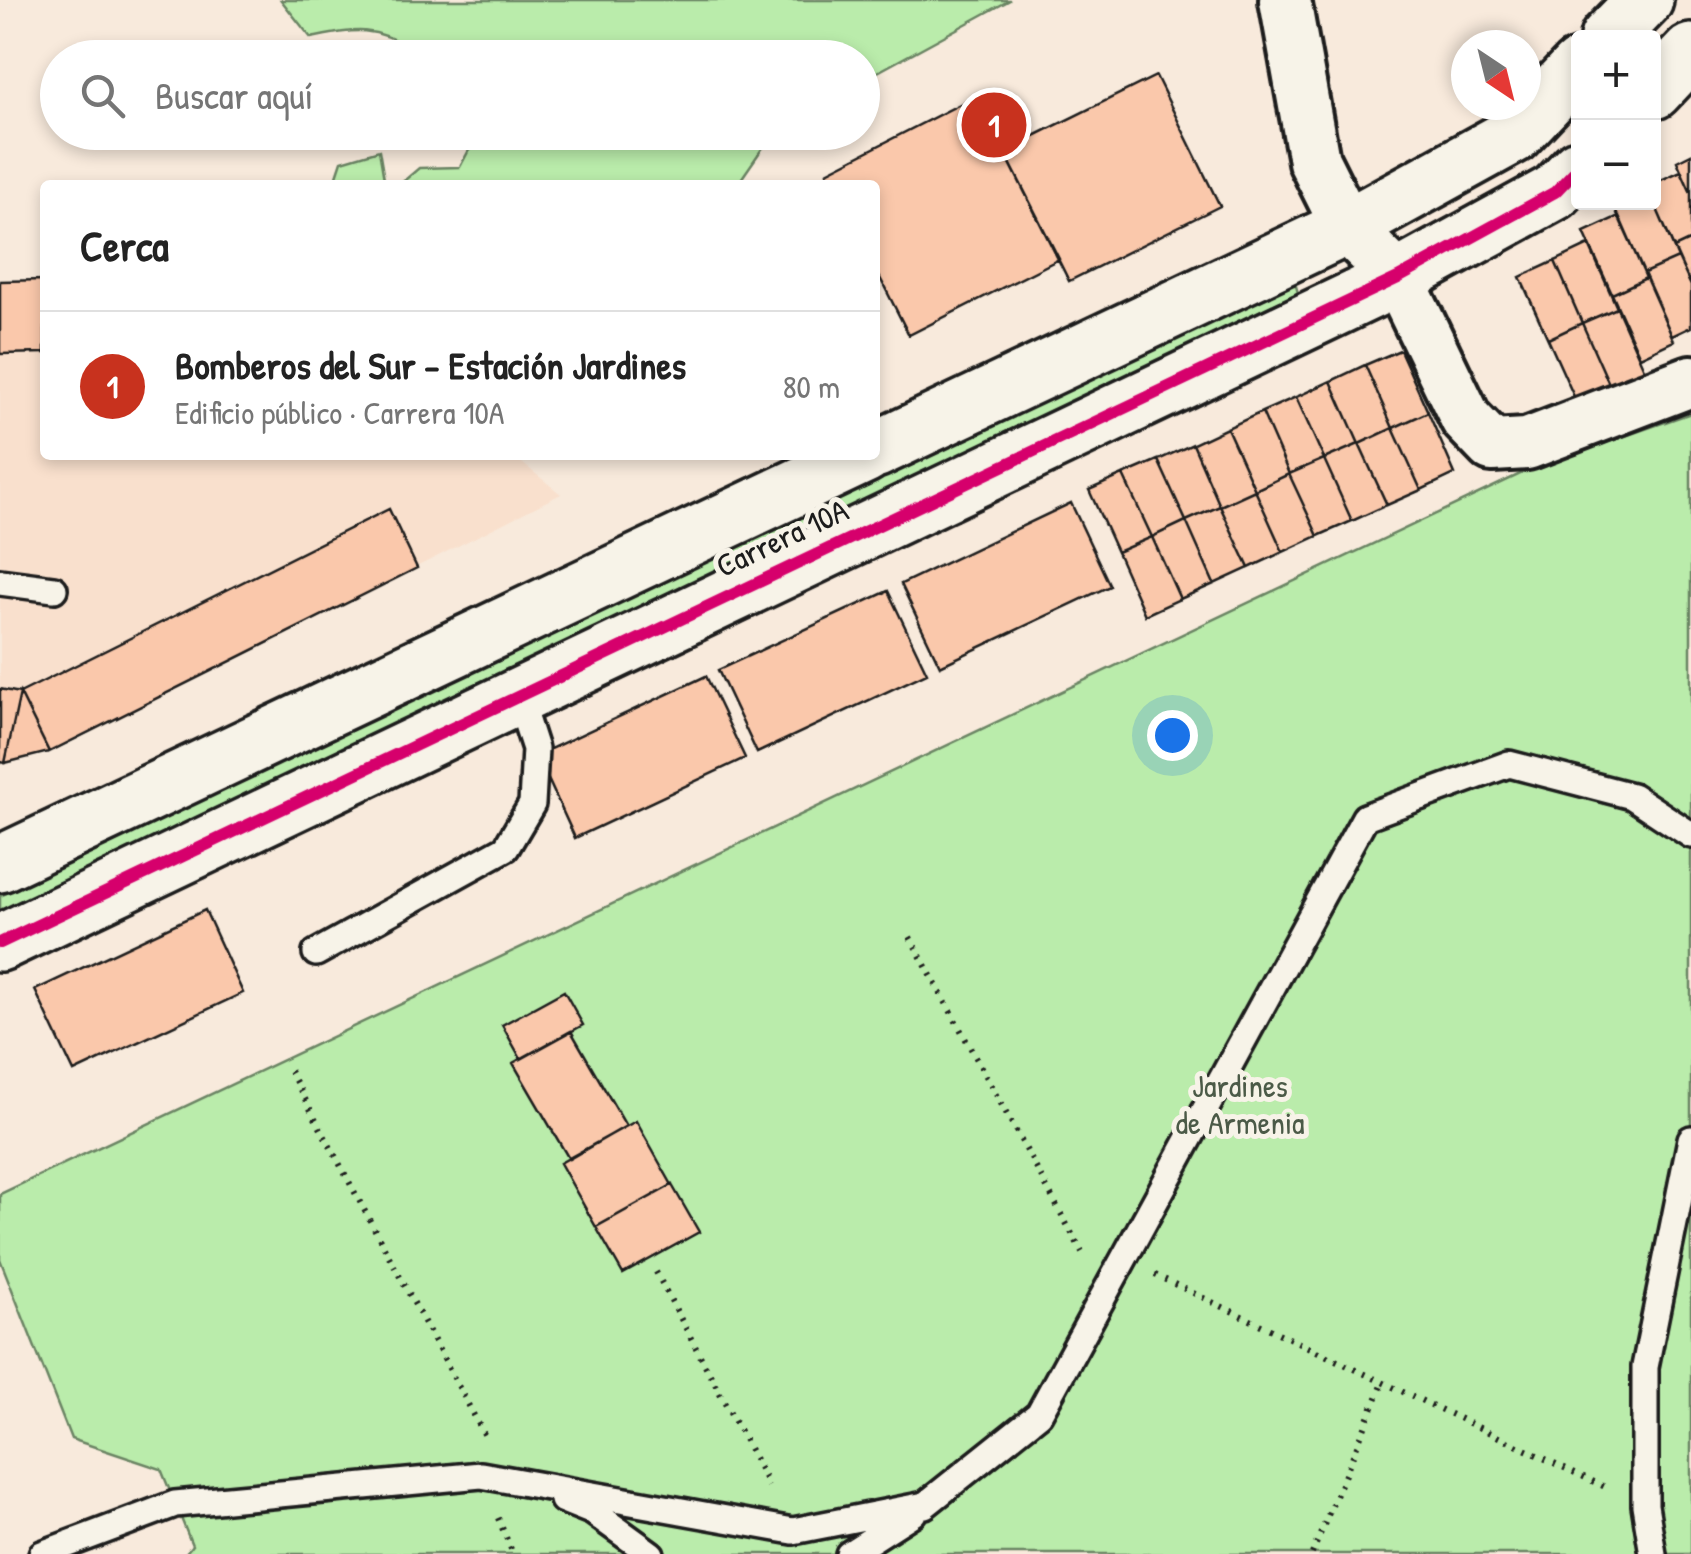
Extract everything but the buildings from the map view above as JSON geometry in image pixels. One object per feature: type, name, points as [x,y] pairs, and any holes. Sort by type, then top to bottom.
[{"type":"street","points":[[1286,0],[1314,161],[1347,227],[1398,278],[1466,419],[1492,446],[1527,444],[1691,381]]},
{"type":"street","points":[[1616,30],[1645,0]]},
{"type":"street","points":[[1661,83],[1691,52]]},
{"type":"street","points":[[880,448],[1347,227],[1514,135],[1571,75]]},
{"type":"street","name":"Carrera 10A","points":[[0,942],[517,693],[1398,278],[1555,192],[1571,175]]},
{"type":"street","points":[[0,864],[854,460]]},
{"type":"lane","points":[[0,582],[54,589]]},
{"type":"lane","points":[[316,953],[506,848],[532,804],[535,749],[517,693]]},
{"type":"lane","points":[[849,1554],[925,1505],[1039,1414],[1365,818],[1509,764],[1632,796],[1691,834]]},
{"type":"lane","points":[[1653,1554],[1645,1506],[1645,1368],[1691,1139]]},
{"type":"lane","points":[[42,1554],[175,1504],[480,1475],[793,1531],[925,1505]]},
{"type":"lane","points":[[507,1478],[593,1512],[651,1554]]},
{"type":"path","points":[[910,937],[1104,1294]]},
{"type":"path","points":[[290,1071],[507,1478]]},
{"type":"path","points":[[1122,1260],[1645,1506]]},
{"type":"path","points":[[656,1272],[793,1531]]},
{"type":"path","points":[[1312,1554],[1383,1383]]},
{"type":"shaded area","points":[[40,280],[40,460],[518,460],[561,494],[49,752],[0,762],[0,281]]},
{"type":"green space","points":[[281,0],[1010,0],[880,71],[880,40],[395,40],[363,31],[311,38]]},
{"type":"green space","points":[[379,150],[384,180],[336,180],[342,161]]},
{"type":"green space","points":[[469,150],[761,150],[740,180],[405,180],[419,168],[460,167]]},
{"type":"green space","points":[[1294,279],[1298,293],[0,914],[0,896]]},
{"type":"green space","name":"Jardines de Armenia","points":[[1691,413],[1691,1554],[185,1554],[192,1545],[161,1469],[71,1439],[0,1259],[0,1194],[1533,468]]},
{"type":"cycle path","points":[[0,943],[1398,278],[1555,192],[1571,175]]},
{"type":"place","name":"Bomberos del Sur - Estación Jardines","points":[[994,125]]}]
